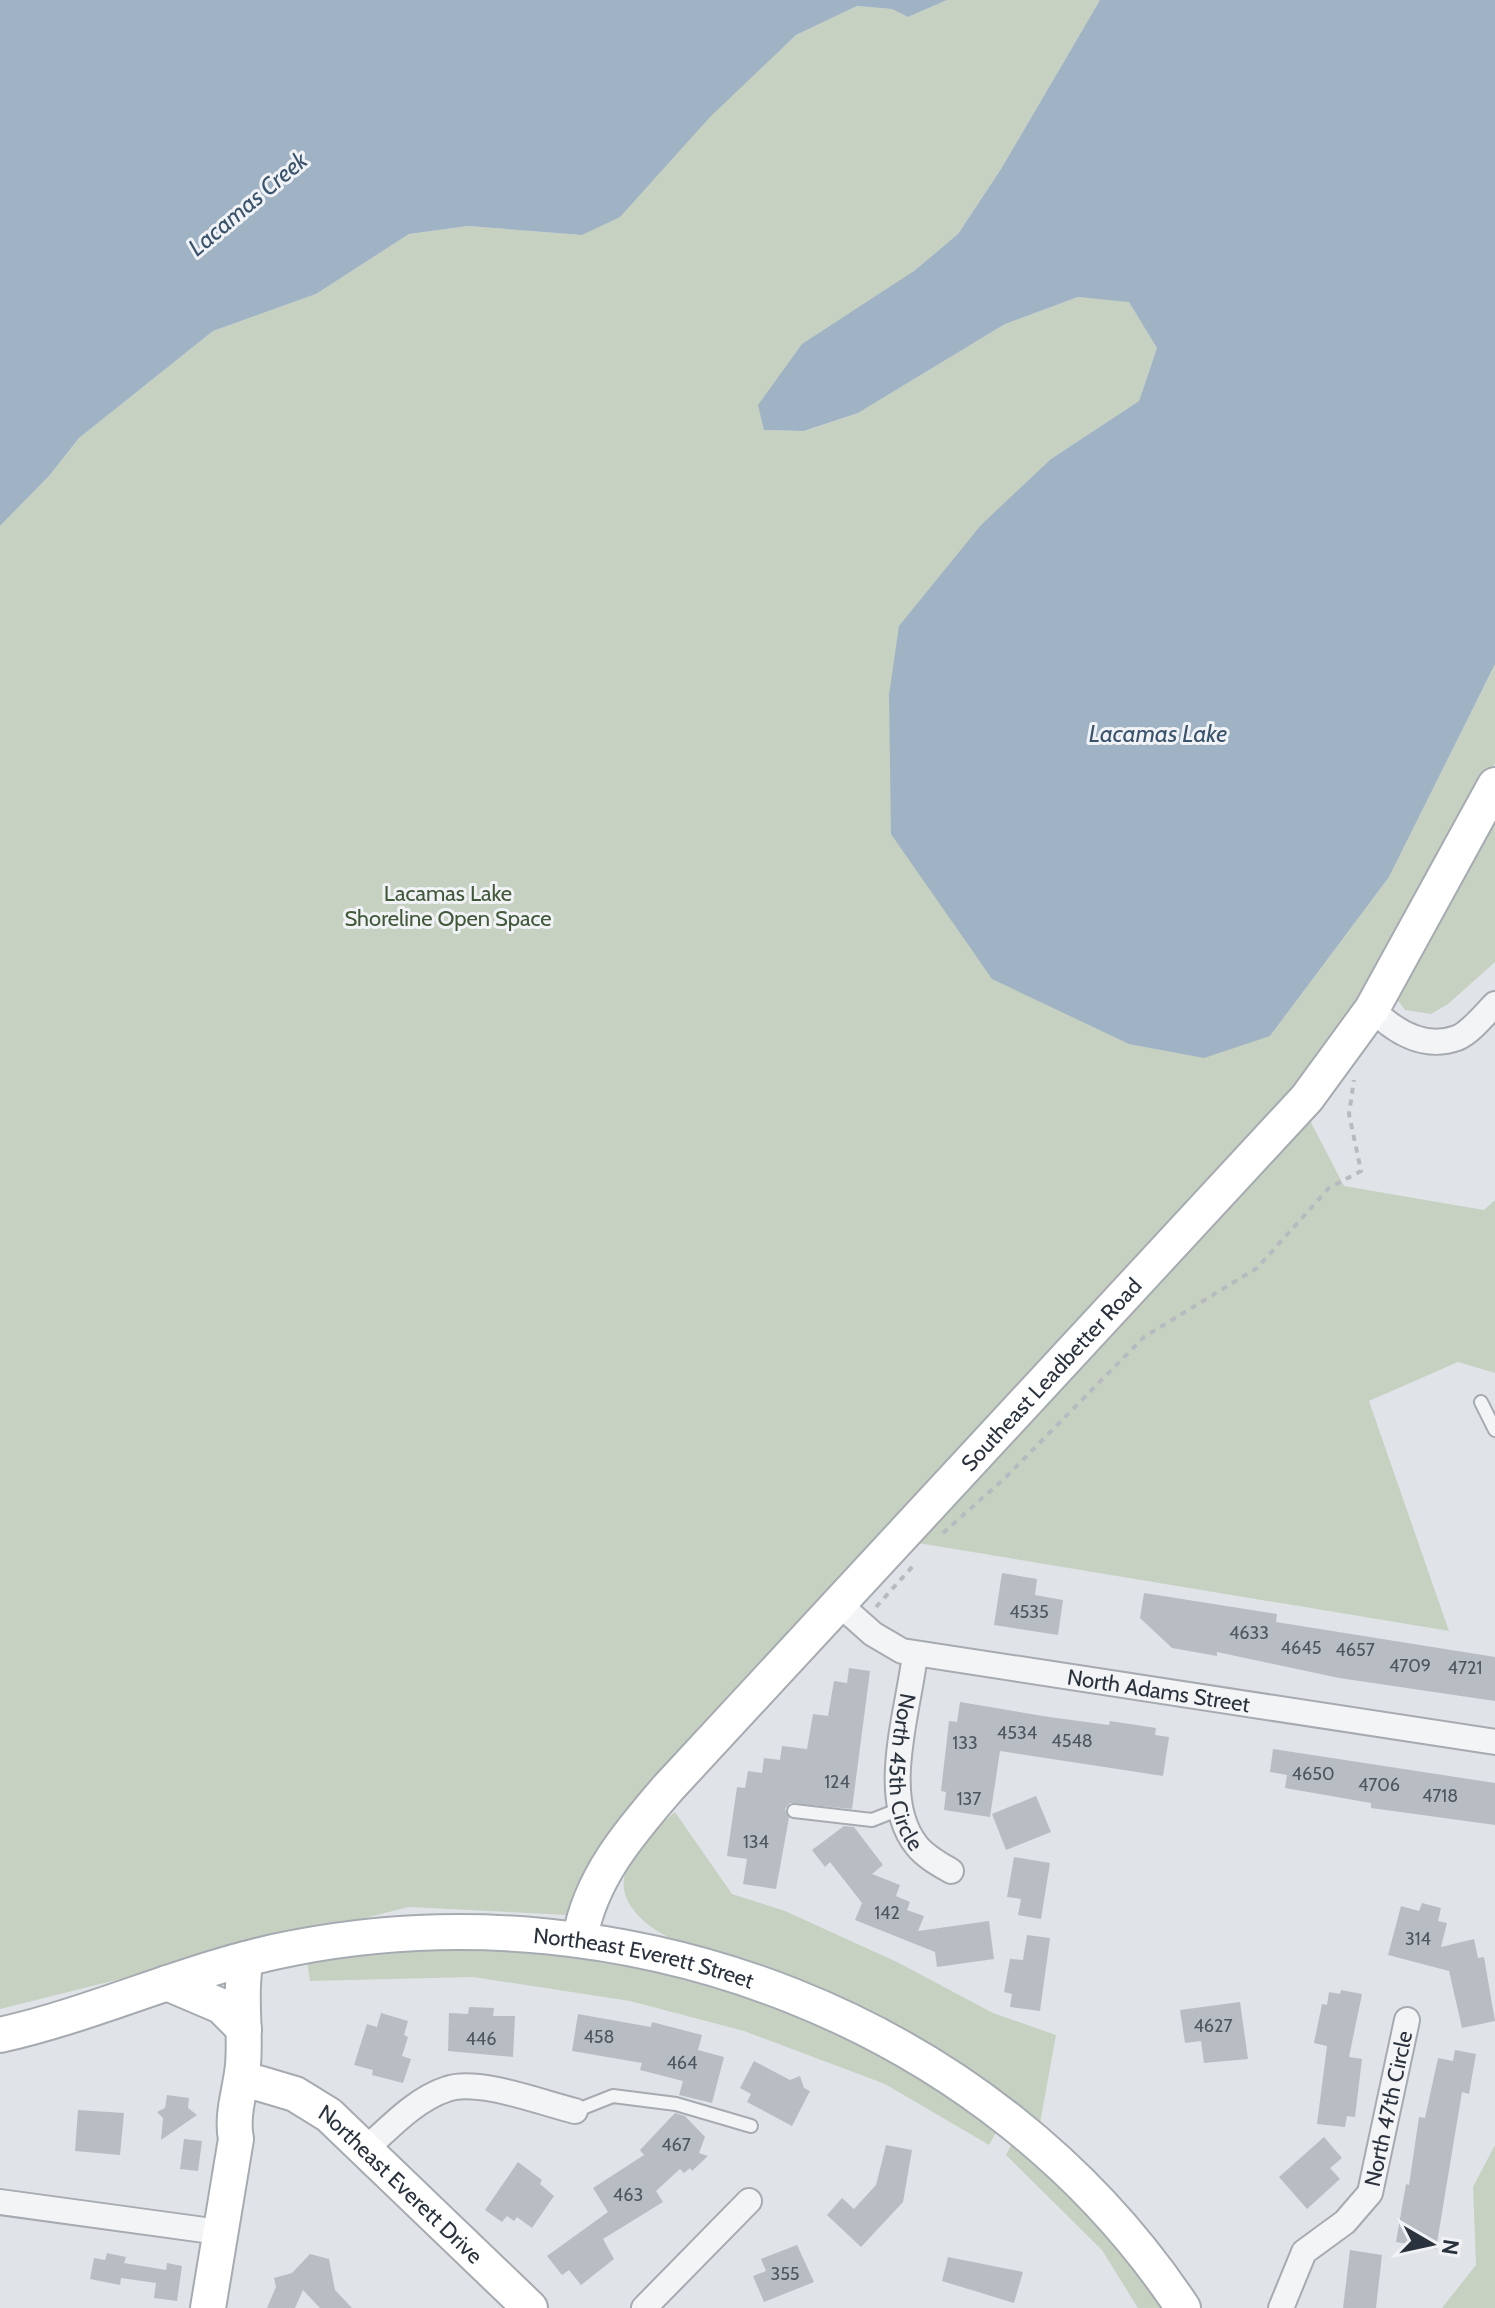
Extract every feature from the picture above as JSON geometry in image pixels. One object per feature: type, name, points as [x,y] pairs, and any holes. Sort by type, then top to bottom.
[{"type":"street","name":"Southeast Leadbetter Road","points":[[580,1938],[586,1906],[634,1829],[850,1613],[1307,1098],[1372,1009],[1495,785]]},
{"type":"street","points":[[1372,1009],[1392,1029],[1427,1041],[1459,1038],[1495,1004]]},
{"type":"street","name":"North Adams Street","points":[[850,1613],[892,1647],[915,1654],[1495,1742]]},
{"type":"street","name":"North 45th Circle","points":[[915,1654],[897,1777],[900,1809],[915,1844],[951,1871]]},
{"type":"street","name":"Northeast Everett Street","points":[[0,2035],[246,1959],[342,1939],[472,1930],[628,1945],[762,1985],[838,2015],[924,2062],[1021,2130],[1068,2171],[1139,2250],[1183,2308]]},
{"type":"street","points":[[208,2308],[236,2139],[233,2125],[243,2067],[241,1987],[246,1959]]},
{"type":"street","points":[[236,2139],[244,2127],[258,2083],[262,2031],[259,1984],[246,1959]]},
{"type":"street","points":[[167,1983],[221,2006],[244,2029]]},
{"type":"street","name":"North 47th Circle","points":[[1281,2308],[1304,2252],[1345,2222],[1370,2193],[1407,2020]]},
{"type":"street","name":"Northeast Everett Drive","points":[[258,2083],[295,2094],[313,2104],[367,2148],[530,2308]]},
{"type":"street","points":[[367,2148],[426,2099],[451,2087],[492,2090],[575,2111]]},
{"type":"street","points":[[644,2308],[749,2201]]},
{"type":"street","points":[[0,2202],[219,2232]]},
{"type":"lane","points":[[1481,1402],[1495,1430]]},
{"type":"lane","points":[[794,1811],[872,1820],[900,1809]]},
{"type":"lane","points":[[575,2111],[613,2096],[676,2104],[751,2126]]},
{"type":"path","points":[[940,1536],[1006,1477],[1144,1337],[1257,1268],[1329,1188],[1361,1171],[1349,1114],[1357,1067],[1343,1051]]},
{"type":"path","points":[[850,1613],[920,1558]]},
{"type":"green space","name":"Lacamas Lake Shoreline Open Space","points":[[947,0],[1100,0],[1001,169],[958,234],[914,271],[764,430],[805,431],[858,413],[1005,324],[1078,297],[1129,301],[1157,348],[1139,401],[1051,459],[1270,1036],[1389,877],[1495,664],[1495,763],[1418,908],[1334,1039],[1192,1218],[1149,1250],[699,1728],[587,1878],[567,1915],[409,1907],[0,2009],[0,526],[49,476],[79,438],[213,331],[316,294],[409,234],[468,226],[582,235],[796,35],[857,6],[892,9],[908,17]]},
{"type":"green space","points":[[1495,803],[1495,962],[1448,1004],[1431,1014],[1405,1010],[1390,990]]},
{"type":"green space","points":[[1303,1107],[1344,1186],[1484,1210],[1495,1200],[1495,1373],[1458,1362],[1369,1401],[1449,1631],[912,1542]]},
{"type":"green space","points":[[675,1812],[732,1894],[785,1911],[897,1962],[993,2013],[1056,2035],[1039,2129],[732,1965],[665,1936],[642,1919],[625,1894],[627,1867],[643,1842]]},
{"type":"green space","points":[[499,1944],[589,1955],[808,2013],[1000,2125],[989,2145],[885,2084],[744,2031],[630,2001],[473,1977],[310,1981],[307,1961]]},
{"type":"green space","points":[[1016,2136],[1054,2168],[1171,2308],[1138,2308],[1102,2250],[1006,2155]]},
{"type":"green space","points":[[1495,2145],[1495,2308],[1442,2308],[1476,2265],[1473,2187]]},
{"type":"water","name":"Lacamas Creek","points":[[0,0],[947,0],[908,17],[892,9],[857,6],[796,35],[710,117],[620,217],[582,235],[468,226],[409,234],[316,294],[213,331],[79,438],[49,476],[0,526]]},
{"type":"water","name":"Lacamas Lake","points":[[1100,0],[1495,0],[1495,664],[1389,877],[1270,1036],[1204,1058],[1129,1044],[992,979],[891,834],[889,695],[899,626],[981,525],[1051,459],[1139,401],[1157,348],[1129,302],[1078,297],[1005,324],[858,413],[804,431],[764,430],[758,405],[802,344],[914,271],[958,234],[1001,169]]},
{"type":"building","points":[[1002,1573],[1037,1579],[1035,1595],[1063,1600],[1058,1635],[994,1625]]},
{"type":"building","points":[[1144,1593],[1277,1614],[1276,1622],[1495,1657],[1495,1701],[1339,1678],[1217,1652],[1217,1656],[1172,1648],[1140,1618]]},
{"type":"building","points":[[849,1668],[870,1671],[852,1809],[790,1803],[785,1809],[789,1818],[776,1889],[743,1884],[747,1859],[727,1856],[737,1787],[745,1788],[748,1771],[762,1773],[764,1758],[780,1760],[782,1746],[807,1749],[813,1714],[828,1716],[834,1681],[847,1683]]},
{"type":"building","points":[[960,1702],[1109,1725],[1110,1721],[1156,1728],[1155,1735],[1169,1737],[1163,1776],[1000,1751],[990,1817],[944,1810],[946,1792],[941,1791],[949,1721],[957,1722]]},
{"type":"building","points":[[1273,1749],[1495,1783],[1495,1825],[1371,1808],[1371,1803],[1285,1788],[1287,1775],[1270,1772]]},
{"type":"building","points":[[1036,1796],[1051,1832],[1006,1850],[992,1814]]},
{"type":"building","points":[[844,1826],[854,1827],[883,1865],[872,1874],[900,1885],[896,1896],[910,1902],[907,1910],[924,1916],[918,1931],[989,1921],[994,1959],[937,1967],[935,1952],[855,1920],[862,1903],[830,1862],[825,1867],[812,1850]]},
{"type":"building","points":[[1014,1857],[1050,1863],[1041,1919],[1018,1915],[1021,1899],[1007,1897]]},
{"type":"building","points":[[1422,1903],[1441,1908],[1438,1921],[1447,1923],[1441,1947],[1474,1939],[1478,1958],[1484,1957],[1495,2021],[1462,2028],[1449,1971],[1388,1955],[1401,1906],[1419,1911]]},
{"type":"building","points":[[1027,1935],[1050,1938],[1040,2011],[1010,2007],[1012,1994],[1004,1992],[1010,1959],[1023,1960]]},
{"type":"building","points":[[1341,1990],[1362,1994],[1349,2057],[1362,2059],[1355,2117],[1347,2116],[1345,2127],[1317,2124],[1327,2046],[1314,2043],[1322,2004],[1327,2005],[1329,1992],[1340,1994]]},
{"type":"building","points":[[1240,2002],[1248,2059],[1204,2063],[1201,2041],[1185,2043],[1180,2010]]},
{"type":"building","points":[[469,2007],[494,2008],[493,2016],[515,2016],[513,2057],[448,2051],[449,2013],[468,2014]]},
{"type":"building","points":[[381,2013],[408,2021],[404,2035],[408,2037],[402,2056],[411,2059],[403,2083],[372,2075],[373,2070],[354,2065],[367,2024],[377,2027]]},
{"type":"building","points":[[578,2014],[651,2027],[652,2022],[702,2035],[698,2050],[724,2057],[712,2103],[679,2095],[683,2081],[640,2070],[642,2063],[572,2051]]},
{"type":"building","points":[[1455,2050],[1476,2054],[1469,2094],[1462,2092],[1436,2249],[1396,2242],[1406,2184],[1409,2185],[1419,2117],[1425,2118],[1438,2058],[1453,2061]]},
{"type":"building","points":[[754,2061],[790,2080],[800,2076],[804,2088],[810,2091],[792,2126],[747,2102],[751,2094],[740,2088]]},
{"type":"building","points":[[167,2095],[189,2098],[188,2108],[197,2115],[161,2140],[163,2118],[157,2112],[165,2108]]},
{"type":"building","points":[[78,2110],[124,2113],[120,2155],[75,2151]]},
{"type":"building","points":[[675,2113],[685,2116],[705,2137],[699,2153],[708,2156],[692,2171],[690,2168],[684,2173],[680,2169],[656,2191],[663,2202],[603,2239],[614,2259],[581,2285],[569,2270],[562,2275],[547,2256],[608,2212],[593,2188],[644,2155],[640,2150]]},
{"type":"building","points":[[1324,2137],[1342,2158],[1330,2168],[1340,2179],[1307,2209],[1279,2177]]},
{"type":"building","points":[[184,2139],[202,2141],[198,2171],[180,2169]]},
{"type":"building","points":[[886,2145],[912,2150],[903,2202],[861,2247],[827,2215],[842,2198],[854,2209],[876,2185]]},
{"type":"building","points":[[518,2162],[542,2180],[540,2184],[554,2196],[532,2228],[517,2217],[514,2221],[507,2216],[502,2222],[485,2210]]},
{"type":"building","points":[[797,2245],[814,2282],[764,2302],[753,2276],[766,2271],[761,2259]]},
{"type":"building","points":[[1350,2250],[1382,2255],[1376,2308],[1343,2308]]},
{"type":"building","points":[[107,2253],[126,2257],[124,2263],[166,2270],[167,2263],[182,2266],[177,2301],[154,2298],[156,2283],[121,2278],[120,2285],[90,2279],[94,2258],[105,2260]]},
{"type":"building","points":[[310,2254],[329,2259],[335,2290],[352,2308],[320,2308],[303,2290],[295,2308],[267,2308],[276,2287],[274,2278],[292,2273]]},
{"type":"building","points":[[948,2257],[1023,2272],[1014,2303],[942,2281]]}]
